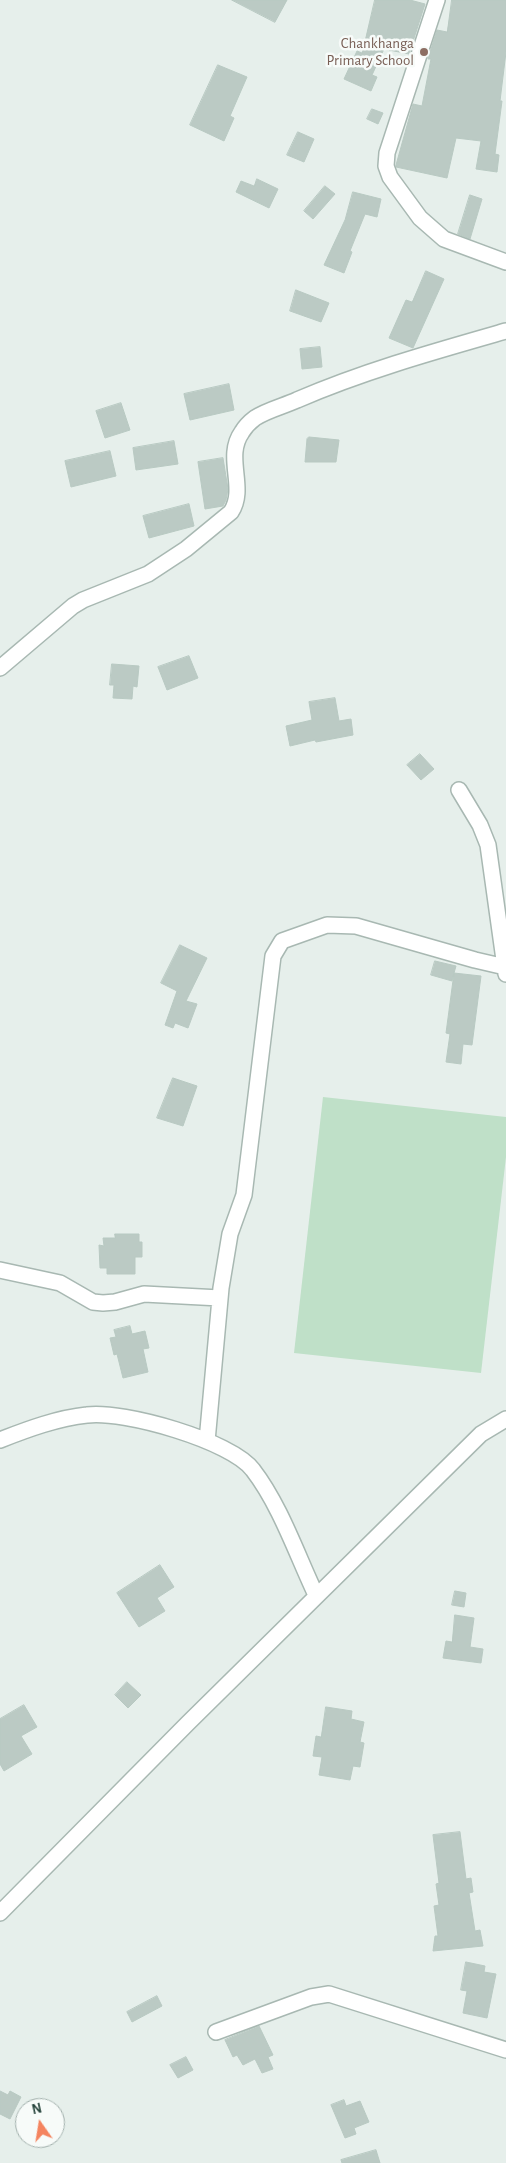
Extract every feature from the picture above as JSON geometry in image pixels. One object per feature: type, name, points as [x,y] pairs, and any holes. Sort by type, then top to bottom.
[{"type":"street","points":[[437,0],[387,153],[386,166],[390,176],[412,210],[444,239],[506,262]]},
{"type":"street","points":[[0,668],[73,606],[148,574],[186,549],[231,512],[238,496],[234,449],[242,432],[256,418],[319,391],[438,350],[506,331]]},
{"type":"street","points":[[207,1441],[220,1298],[230,1234],[244,1196],[273,956],[282,941],[327,925],[356,926],[505,970],[488,845],[483,830],[459,790]]},
{"type":"street","points":[[0,1270],[60,1283],[89,1300],[103,1303],[144,1294],[220,1298]]},
{"type":"street","points":[[0,1440],[28,1429],[68,1418],[102,1414],[174,1430],[207,1441],[239,1456],[254,1470],[276,1508],[316,1595]]},
{"type":"street","points":[[0,1913],[316,1595],[481,1434],[506,1419]]},
{"type":"street","points":[[216,2032],[311,1997],[329,1994],[506,2050]]},
{"type":"green space","points":[[323,1097],[506,1117],[506,1157],[481,1373],[294,1353]]},
{"type":"building","points":[[232,0],[287,0],[275,22]]},
{"type":"building","points":[[375,0],[410,0],[425,4],[409,54],[384,49],[372,75],[377,77],[371,91],[344,79],[357,51],[362,53]]},
{"type":"building","points":[[452,0],[506,0],[506,52],[495,154],[499,155],[497,172],[476,169],[481,141],[456,138],[447,178],[396,167],[396,165],[413,104],[422,106],[431,59],[428,59],[437,30],[447,32]]},
{"type":"building","points":[[218,65],[247,77],[230,116],[234,118],[224,141],[190,125]]},
{"type":"building","points":[[372,109],[383,113],[378,124],[367,119]]},
{"type":"building","points":[[298,132],[314,139],[304,162],[287,155]]},
{"type":"building","points":[[257,179],[278,189],[269,208],[236,192],[241,181],[254,186]]},
{"type":"building","points":[[325,186],[335,194],[313,219],[304,211]]},
{"type":"building","points":[[353,192],[381,199],[377,217],[365,214],[350,251],[352,252],[344,273],[324,265],[345,220]]},
{"type":"building","points":[[470,195],[482,199],[470,239],[458,234]]},
{"type":"building","points":[[426,271],[444,279],[413,348],[389,338],[406,300],[412,302]]},
{"type":"building","points":[[296,290],[329,303],[321,322],[290,311]]},
{"type":"building","points":[[320,347],[322,367],[302,369],[300,349]]},
{"type":"building","points":[[229,384],[234,410],[190,420],[184,394]]},
{"type":"building","points":[[121,403],[130,430],[105,438],[96,411]]},
{"type":"building","points":[[309,437],[339,440],[336,462],[305,462],[307,439]]},
{"type":"building","points":[[174,441],[178,464],[136,470],[133,448]]},
{"type":"building","points":[[110,451],[116,476],[71,487],[65,461]]},
{"type":"building","points":[[223,458],[228,489],[226,500],[223,506],[205,509],[198,462]]},
{"type":"building","points":[[189,504],[194,526],[149,538],[143,516]]},
{"type":"building","points":[[189,656],[198,678],[167,690],[158,667]]},
{"type":"building","points":[[112,664],[139,666],[137,687],[133,686],[132,699],[113,698],[114,685],[110,685]]},
{"type":"building","points":[[335,698],[339,721],[351,719],[353,735],[316,742],[315,740],[290,746],[286,726],[312,720],[309,702]]},
{"type":"building","points":[[420,754],[434,769],[421,780],[407,765]]},
{"type":"building","points":[[180,945],[207,958],[186,1001],[197,1004],[188,1028],[175,1023],[173,1028],[165,1025],[177,991],[161,983]]},
{"type":"building","points":[[435,961],[456,966],[452,981],[431,975]]},
{"type":"building","points":[[454,973],[481,976],[472,1045],[463,1044],[461,1064],[446,1062],[450,1034],[446,1033]]},
{"type":"building","points":[[173,1078],[197,1086],[183,1126],[157,1118]]},
{"type":"building","points":[[115,1234],[139,1234],[139,1242],[142,1242],[142,1257],[135,1257],[135,1274],[107,1274],[107,1268],[100,1268],[99,1245],[104,1246],[103,1238],[115,1238]]},
{"type":"building","points":[[130,1326],[132,1334],[145,1331],[149,1348],[143,1349],[148,1372],[123,1378],[117,1354],[114,1355],[110,1338],[116,1337],[114,1330]]},
{"type":"building","points":[[160,1565],[174,1587],[157,1598],[165,1611],[139,1627],[117,1593]]},
{"type":"building","points":[[455,1591],[466,1593],[464,1607],[452,1605]]},
{"type":"building","points":[[455,1615],[474,1618],[470,1647],[483,1649],[481,1663],[443,1658],[446,1641],[452,1642]]},
{"type":"building","points":[[127,1682],[141,1695],[128,1708],[115,1695]]},
{"type":"building","points":[[24,1705],[37,1727],[21,1736],[32,1754],[4,1771],[0,1764],[0,1719]]},
{"type":"building","points":[[326,1707],[352,1711],[351,1719],[364,1722],[360,1742],[364,1743],[360,1767],[353,1766],[350,1780],[319,1775],[322,1757],[313,1756],[316,1736],[321,1737]]},
{"type":"building","points":[[460,1832],[466,1879],[471,1878],[473,1892],[469,1893],[475,1931],[480,1930],[483,1946],[433,1951],[435,1936],[438,1936],[434,1906],[439,1905],[436,1884],[439,1883],[433,1835]]},
{"type":"building","points":[[466,1962],[485,1966],[484,1972],[496,1974],[487,2018],[463,2013],[467,1991],[461,1990]]},
{"type":"building","points":[[157,1996],[162,2006],[132,2022],[127,2012]]},
{"type":"building","points":[[259,2026],[273,2055],[268,2057],[273,2069],[262,2073],[255,2059],[243,2065],[237,2055],[233,2057],[225,2040]]},
{"type":"building","points":[[186,2057],[193,2070],[178,2078],[170,2065]]},
{"type":"building","points":[[0,2091],[8,2095],[10,2091],[21,2097],[15,2098],[15,2109],[10,2119],[0,2114]]},
{"type":"building","points":[[344,2100],[346,2106],[360,2101],[369,2122],[354,2128],[356,2134],[345,2138],[331,2105]]},
{"type":"building","points":[[376,2150],[380,2163],[342,2163],[341,2160]]},
{"type":"place","name":"Chankhanga Primary School","points":[[424,52]]}]
